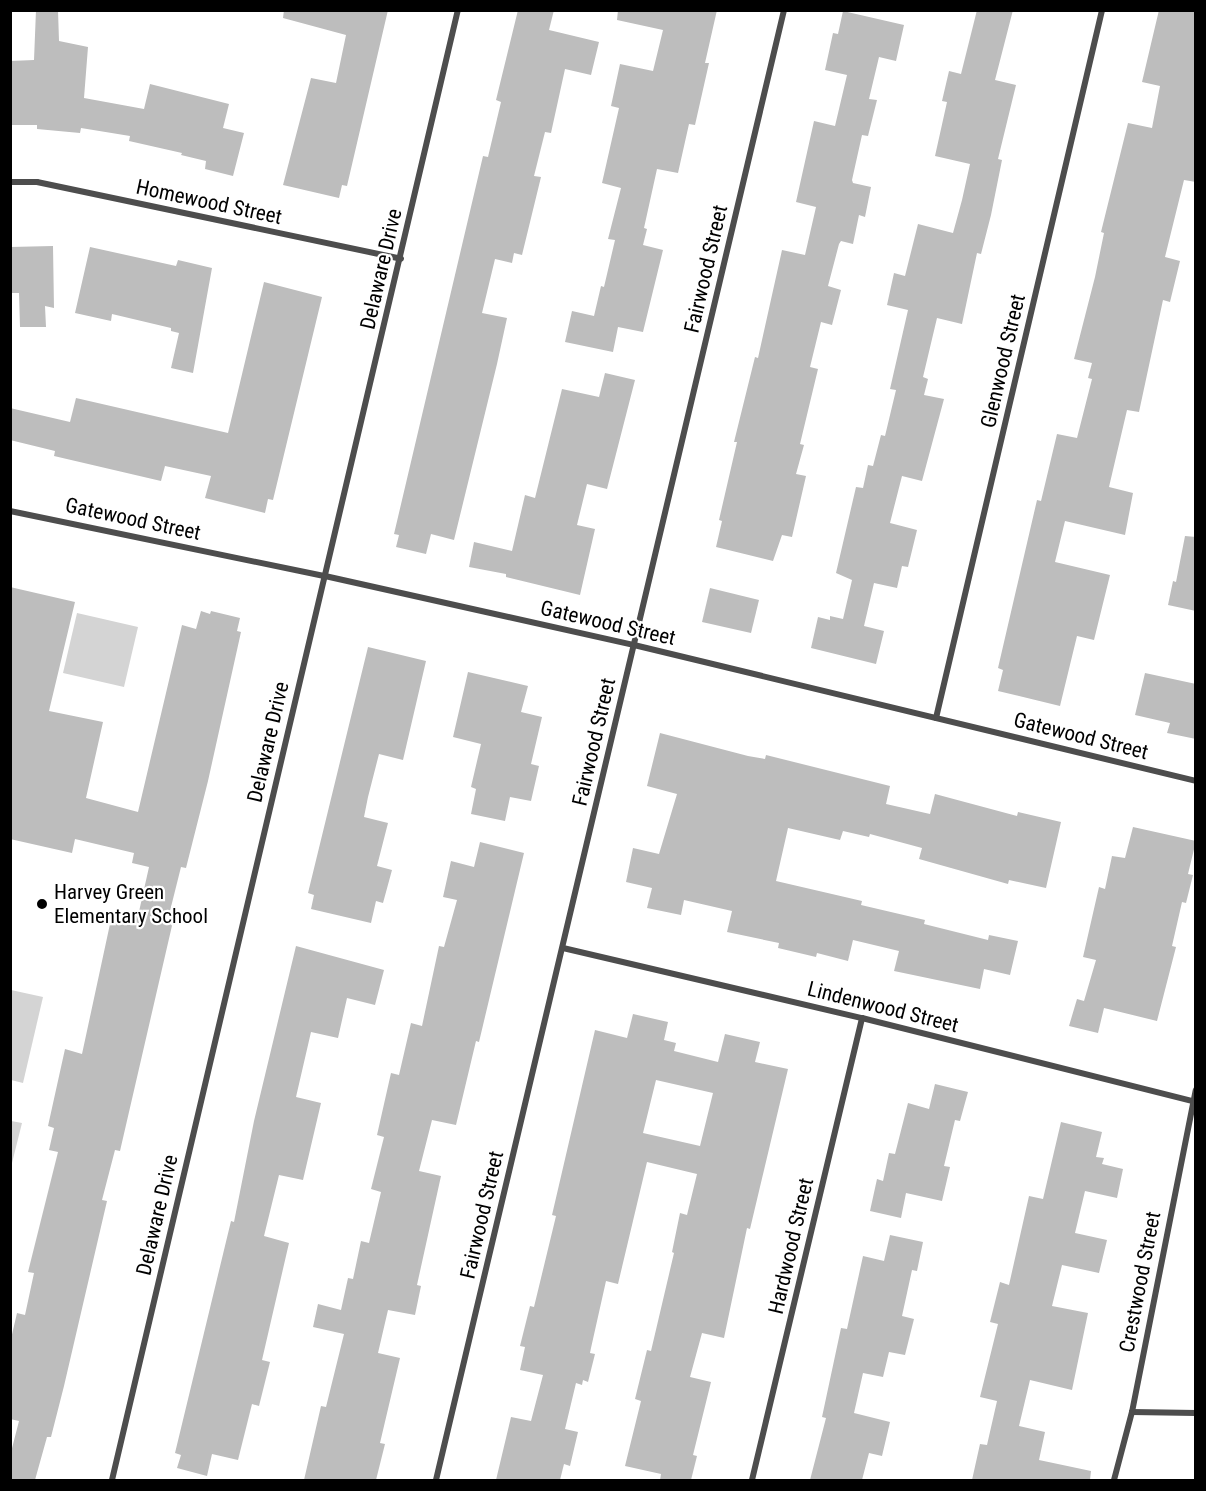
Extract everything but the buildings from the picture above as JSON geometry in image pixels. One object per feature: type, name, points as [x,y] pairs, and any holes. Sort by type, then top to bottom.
[{"type":"street","name":"Delaware Drive","points":[[112,1480],[458,10]]},
{"type":"street","name":"Fairwood Street","points":[[436,1480],[784,10]]},
{"type":"street","name":"Glenwood Street","points":[[936,718],[1102,10]]},
{"type":"street","name":"Homewood Street","points":[[10,182],[37,182],[401,259]]},
{"type":"street","name":"Gatewood Street","points":[[10,511],[325,576],[634,645],[1196,781]]},
{"type":"street","name":"Lindenwood Street","points":[[563,948],[862,1018],[1194,1101]]},
{"type":"street","name":"Hardwood Street","points":[[752,1480],[862,1018]]},
{"type":"street","name":"Crestwood Street","points":[[1114,1480],[1132,1412],[1196,1090]]},
{"type":"street","points":[[1132,1412],[1196,1413]]},
{"type":"shaded area","points":[[77,613],[138,627],[124,687],[63,673]]},
{"type":"shaded area","points":[[11,990],[43,997],[23,1083],[11,1080]]},
{"type":"shaded area","points":[[10,1121],[22,1123],[11,1167]]},
{"type":"place","name":"Harvey Green Elementary School","points":[[42,904]]}]
